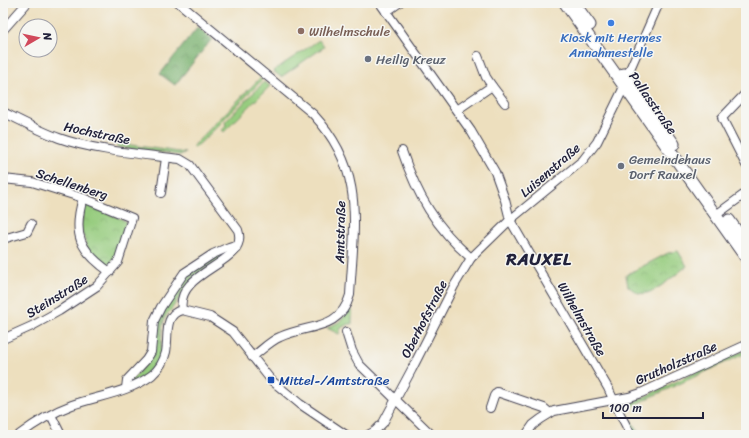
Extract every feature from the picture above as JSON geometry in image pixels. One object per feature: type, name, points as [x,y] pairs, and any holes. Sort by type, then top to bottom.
[{"type":"main road","name":"Pallasstraße","points":[[565,3],[625,82],[719,213],[746,258]]},
{"type":"main road","name":"Pallasstraße","points":[[574,3],[625,82]]},
{"type":"main road","name":"Pallasstraße","points":[[719,213],[746,244]]},
{"type":"street","points":[[3,30],[27,3]]},
{"type":"street","name":"Amtstraße","points":[[179,3],[313,114],[326,128],[337,144],[345,162],[354,196],[350,295],[347,305],[339,316],[332,321],[291,332],[278,338],[252,357]]},
{"type":"street","name":"Wilhelmstraße","points":[[380,3],[457,110],[495,172],[510,220],[614,400],[631,435]]},
{"type":"street","points":[[386,12],[399,3]]},
{"type":"street","name":"Luisenstraße","points":[[510,220],[583,160],[590,152],[604,131],[659,3]]},
{"type":"street","points":[[478,56],[483,71],[505,103]]},
{"type":"street","points":[[457,110],[492,86]]},
{"type":"street","points":[[746,93],[722,118],[746,164]]},
{"type":"street","name":"Hochstraße","points":[[3,112],[67,141],[112,150],[180,160],[190,165],[238,230],[240,239],[236,249]]},
{"type":"street","points":[[402,151],[415,185],[429,210],[453,242],[471,258]]},
{"type":"street","points":[[162,193],[166,158]]},
{"type":"street","name":"Schellenberg","points":[[3,178],[32,182],[83,198],[132,218]]},
{"type":"street","points":[[719,213],[746,193]]},
{"type":"street","points":[[83,198],[78,217],[79,236],[90,256],[110,272]]},
{"type":"street","name":"Steinstraße","points":[[3,339],[32,326],[79,299],[97,286],[118,262],[132,218]]},
{"type":"street","name":"Oberhofstraße","points":[[368,435],[375,431],[383,423],[452,289],[471,258],[510,220]]},
{"type":"street","points":[[3,239],[27,232],[31,224]]},
{"type":"street","points":[[126,388],[127,380],[146,360],[151,352],[154,321],[161,307],[184,272],[213,254],[232,246],[236,249],[230,256],[200,275],[191,284],[182,299],[182,310]]},
{"type":"street","points":[[19,435],[51,415],[72,405],[142,382],[154,374],[160,366],[166,352],[168,324],[171,317],[175,313],[182,310],[210,317],[233,332],[271,380],[281,390],[346,435]]},
{"type":"street","points":[[346,332],[352,351],[359,364],[396,398],[404,408],[432,435]]},
{"type":"street","name":"Grutholzstraße","points":[[550,413],[558,410],[614,400],[641,393],[746,345]]},
{"type":"street","points":[[490,408],[497,392],[544,408],[550,413],[533,426],[526,435]]},
{"type":"street","points":[[51,415],[62,435]]},
{"type":"green space","points":[[198,27],[212,39],[175,85],[160,74]]},
{"type":"green space","points":[[319,40],[324,47],[281,77],[273,71]]},
{"type":"green space","points":[[260,78],[262,80],[220,124],[195,148],[192,147]]},
{"type":"green space","points":[[264,82],[270,86],[224,132],[222,130],[226,126],[225,122]]},
{"type":"green space","points":[[117,143],[186,153],[180,155],[117,147]]},
{"type":"green space","points":[[84,204],[126,222],[117,254],[110,265],[107,265],[88,250],[81,229]]},
{"type":"green space","points":[[228,249],[229,253],[193,277],[171,310],[167,313],[163,323],[161,349],[163,351],[158,363],[147,375],[131,384],[129,383],[150,359],[156,323],[184,276]]},
{"type":"green space","points":[[678,251],[687,266],[664,284],[644,294],[636,292],[628,286],[626,275],[668,253]]},
{"type":"green space","points":[[349,310],[352,310],[352,324],[348,324],[341,328],[339,334],[327,328],[339,322]]},
{"type":"green space","points":[[746,350],[746,353],[640,402],[626,410],[640,435],[635,435],[622,413],[625,406],[717,362]]},
{"type":"place","name":"Kiosk mit Hermes Annahmestelle","points":[[611,23]]},
{"type":"place","name":"Wilhelmschule","points":[[301,31]]},
{"type":"place","name":"Heilig Kreuz","points":[[368,59]]},
{"type":"place","name":"Gemeindehaus Dorf Rauxel","points":[[621,166]]},
{"type":"place","name":"Mittel-/Amtstraße","points":[[271,380]]},
{"type":"district","name":"RAUXEL","points":[[539,259]]}]
